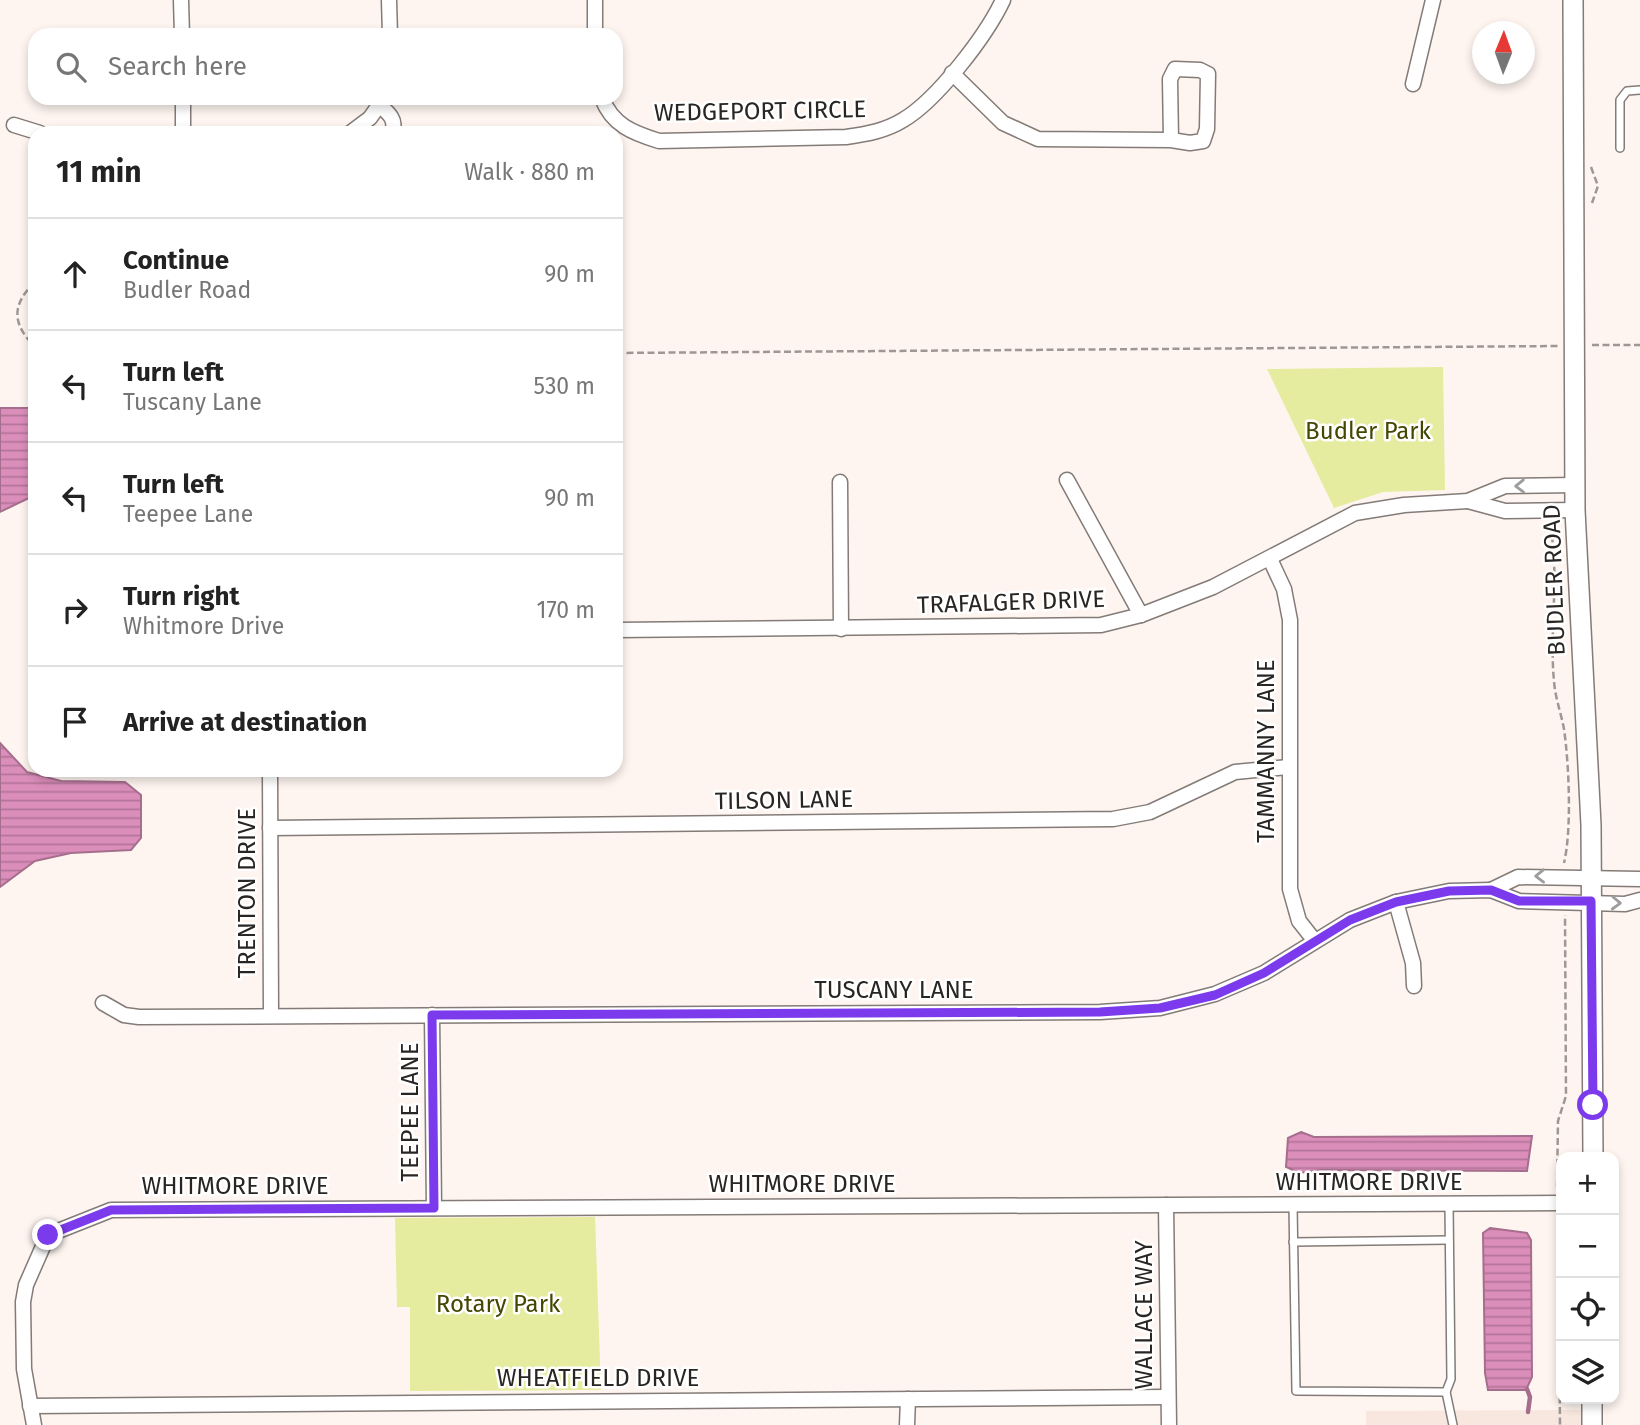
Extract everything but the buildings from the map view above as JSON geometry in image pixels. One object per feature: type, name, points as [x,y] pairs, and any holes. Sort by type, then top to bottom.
[{"type":"street","points":[[181,0],[182,28]]},
{"type":"street","points":[[389,0],[390,28]]},
{"type":"street","points":[[595,0],[596,28]]},
{"type":"street","name":"WEDGEPORT CIRCLE","points":[[606,105],[614,119],[631,132],[659,141],[846,137],[875,133],[905,119],[952,73],[979,42],[1003,0]]},
{"type":"street","points":[[1413,84],[1433,0]]},
{"type":"street","name":"BUDLER ROAD","points":[[1573,0],[1582,345],[1575,510],[1591,825],[1593,1152]]},
{"type":"street","points":[[952,73],[1003,123],[1038,139],[1171,140],[1190,144],[1203,141],[1207,129],[1208,75],[1200,70],[1175,69],[1170,79],[1171,140]]},
{"type":"street","points":[[183,105],[183,126]]},
{"type":"street","points":[[359,126],[378,105]]},
{"type":"street","points":[[385,105],[391,114],[394,126]]},
{"type":"street","points":[[14,125],[28,129]]},
{"type":"street","points":[[1067,480],[1141,615]]},
{"type":"street","points":[[840,482],[841,629]]},
{"type":"street","name":"TRAFALGER DRIVE","points":[[1468,501],[1504,486],[1575,485]]},
{"type":"street","name":"TRAFALGER DRIVE","points":[[623,630],[1101,625],[1141,615],[1213,587],[1355,513],[1404,505],[1468,501],[1505,511],[1575,510]]},
{"type":"street","name":"TAMMANNY LANE","points":[[1270,559],[1284,589],[1290,620],[1290,889],[1299,921],[1314,940]]},
{"type":"street","name":"TILSON LANE","points":[[270,828],[1113,819],[1150,812],[1226,775],[1288,767]]},
{"type":"street","name":"TRENTON DRIVE","points":[[270,777],[271,1015]]},
{"type":"street","name":"TUSCANY LANE","points":[[1491,890],[1517,877],[1640,879]]},
{"type":"street","name":"TUSCANY LANE","points":[[103,1003],[124,1015],[139,1017],[1100,1012],[1160,1008],[1215,995],[1264,973],[1350,920],[1396,902],[1449,891],[1491,890],[1519,901],[1565,900],[1626,904],[1640,900]]},
{"type":"street","points":[[1396,902],[1413,963],[1415,986]]},
{"type":"street","name":"TEEPEE LANE","points":[[432,1015],[434,1208]]},
{"type":"street","name":"WHITMORE DRIVE","points":[[30,1406],[24,1369],[23,1302],[26,1285],[48,1235],[111,1210],[1556,1203]]},
{"type":"street","name":"WALLACE WAY","points":[[1166,1205],[1169,1425]]},
{"type":"street","name":"WHEATFIELD DRIVE","points":[[30,1406],[1167,1397]]},
{"type":"street","points":[[907,1425],[908,1399]]},
{"type":"street","points":[[1592,1404],[1592,1425]]},
{"type":"street","points":[[30,1406],[34,1425]]},
{"type":"lane","points":[[1620,148],[1620,100],[1628,91],[1640,90]]},
{"type":"lane","points":[[1293,1205],[1296,1391],[1446,1392]]},
{"type":"lane","points":[[1449,1205],[1451,1378],[1446,1392],[1453,1425]]},
{"type":"lane","points":[[1293,1241],[1449,1240]]},
{"type":"path","points":[[28,289],[18,310],[18,327],[28,339]]},
{"type":"path","points":[[623,353],[1640,345]]},
{"type":"path","points":[[1550,510],[1554,563],[1554,682],[1564,728],[1567,798],[1564,876]]},
{"type":"path","points":[[1558,1152],[1558,1121],[1566,1096],[1565,900]]},
{"type":"path","points":[[1559,1215],[1560,1425]]},
{"type":"shaded area","points":[[0,408],[28,408],[28,498],[0,512]]},
{"type":"shaded area","points":[[0,743],[28,772],[28,777],[46,777],[61,781],[125,782],[141,795],[141,838],[131,850],[71,853],[35,861],[0,887]]},
{"type":"shaded area","points":[[1301,1132],[1314,1137],[1532,1136],[1527,1171],[1321,1170],[1299,1173],[1286,1167],[1288,1138]]},
{"type":"shaded area","points":[[1490,1228],[1527,1233],[1531,1240],[1532,1377],[1526,1390],[1488,1390],[1485,1373],[1483,1233]]},
{"type":"shaded area","points":[[1590,1410],[1590,1425],[1366,1425],[1366,1411]]},
{"type":"green space","name":"Budler Park","points":[[1443,367],[1445,490],[1383,492],[1334,508],[1267,369]]},
{"type":"green space","name":"Rotary Park","points":[[595,1217],[601,1390],[410,1391],[410,1307],[397,1307],[395,1218]]},
{"type":"waterway","points":[[1527,1389],[1530,1397],[1528,1412]]},
{"type":"route","points":[[48,1235],[97,1213],[111,1210],[434,1208],[432,1015],[1100,1012],[1160,1008],[1215,995],[1264,973],[1314,940],[1378,907],[1449,891],[1491,890],[1519,901],[1591,901],[1593,1105]]}]
